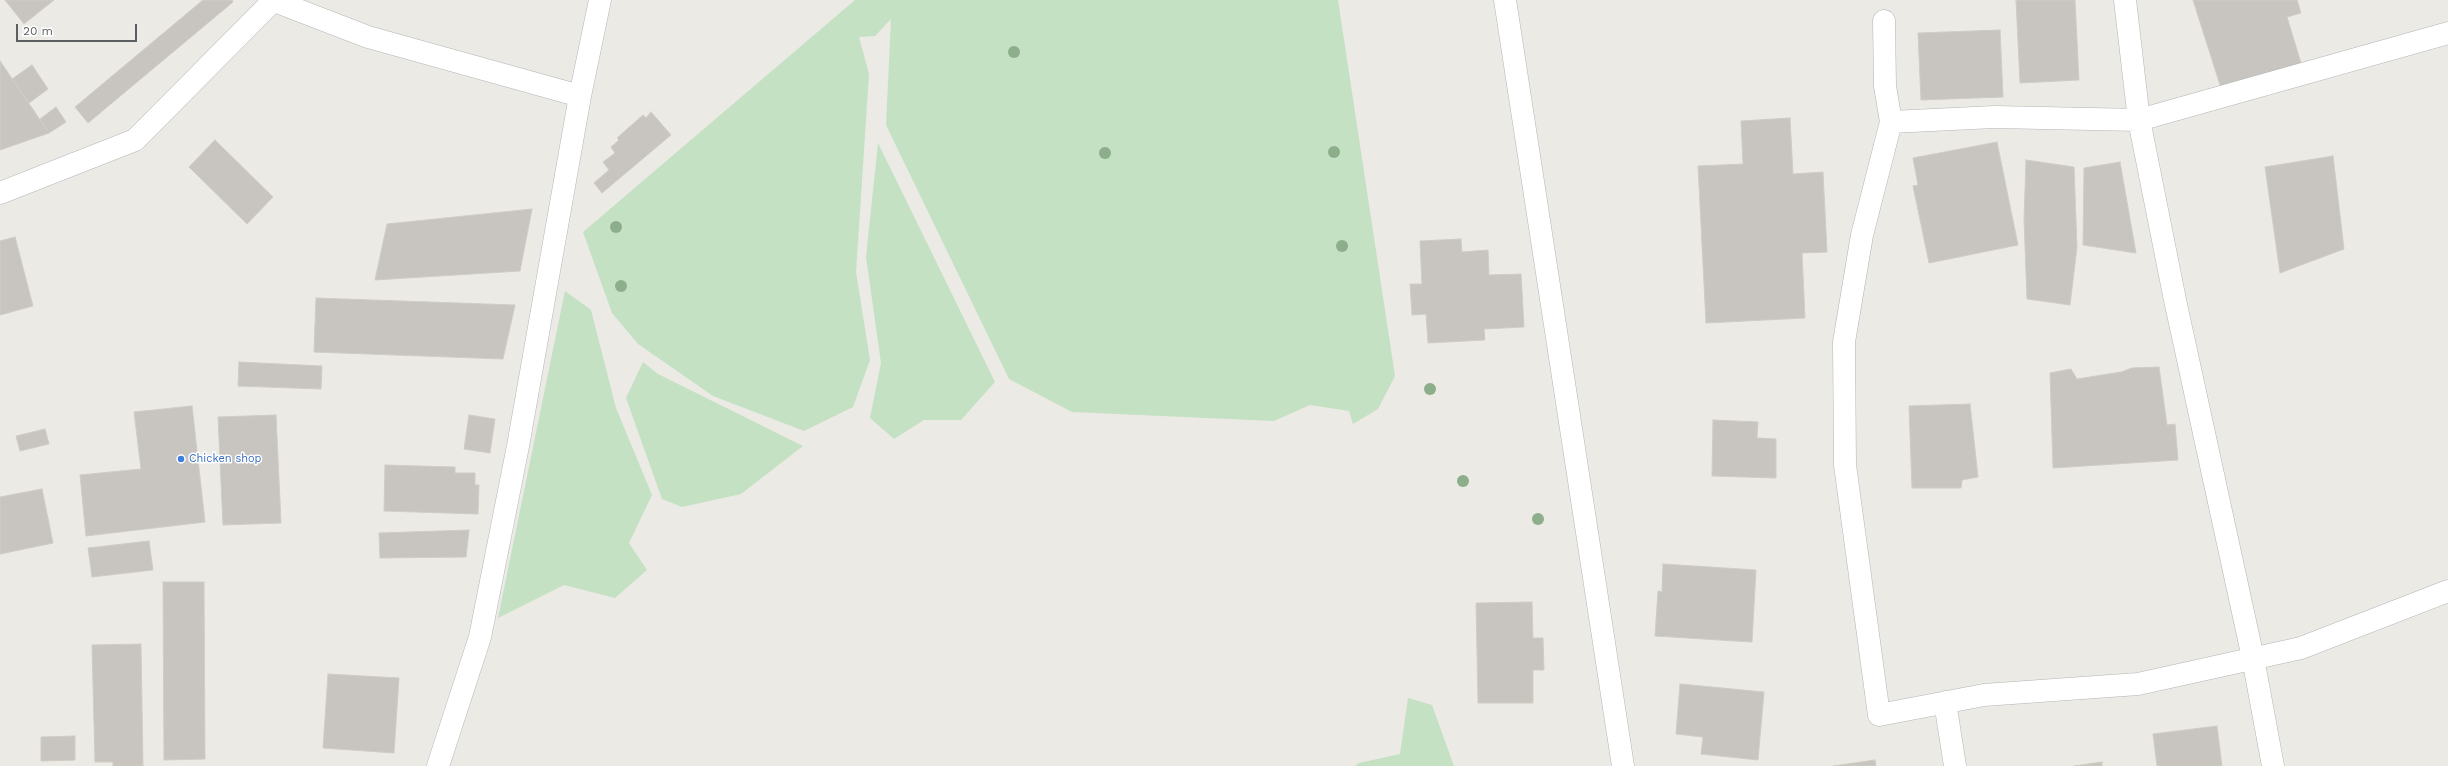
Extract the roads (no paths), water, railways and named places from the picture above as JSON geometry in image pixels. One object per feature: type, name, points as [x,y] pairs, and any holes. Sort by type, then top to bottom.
[{"type":"street","points":[[438,766],[480,636],[518,446],[580,96],[600,0]]},
{"type":"street","points":[[1505,0],[1623,766]]},
{"type":"street","points":[[2125,0],[2139,120],[2175,300],[2253,658],[2273,766]]},
{"type":"street","points":[[0,194],[135,140],[273,1],[368,36],[580,96]]},
{"type":"street","points":[[1884,21],[1886,86],[1891,122],[1862,234],[1844,342],[1845,465],[1879,715],[1984,695],[2138,684],[2301,648],[2448,591]]},
{"type":"street","points":[[1891,122],[1994,117],[2139,120],[2448,33]]},
{"type":"street","points":[[1946,702],[1955,766]]},
{"type":"place","name":"Chicken shop","points":[[181,459]]}]
